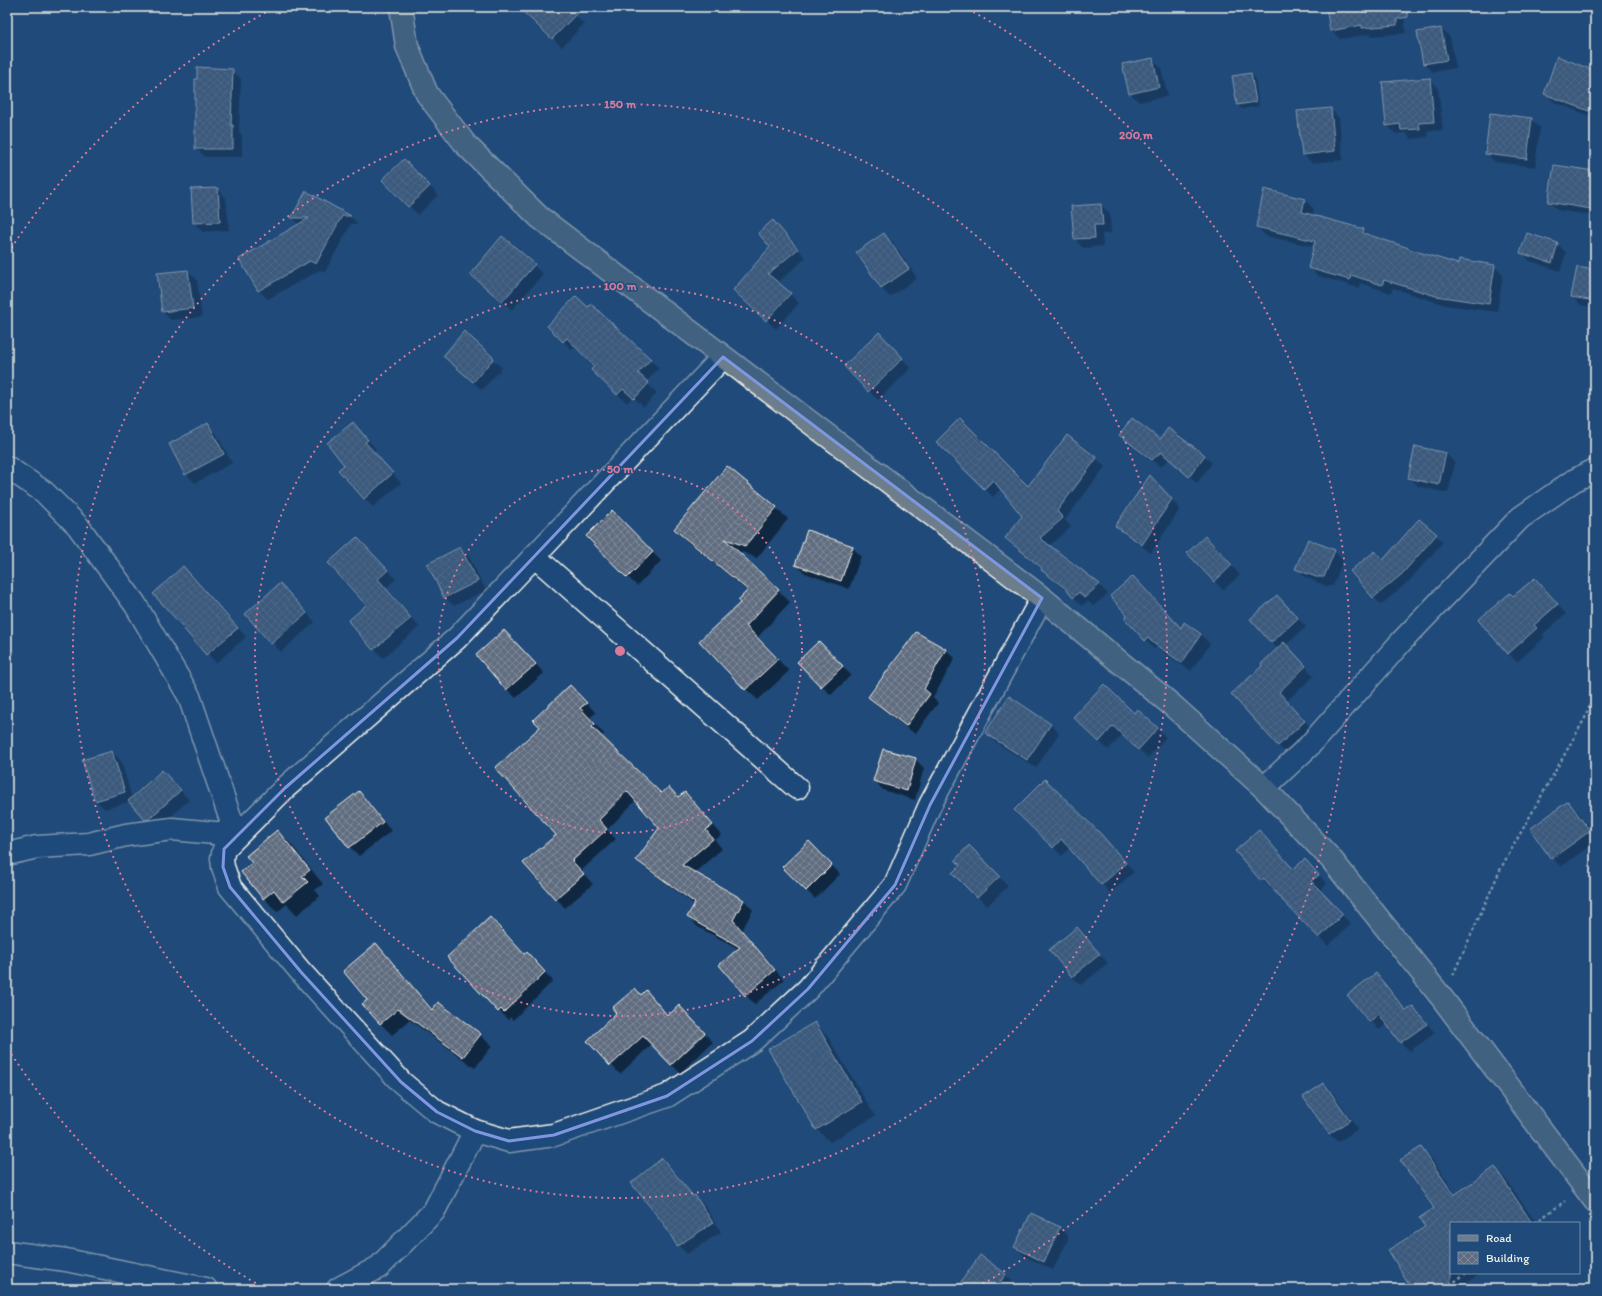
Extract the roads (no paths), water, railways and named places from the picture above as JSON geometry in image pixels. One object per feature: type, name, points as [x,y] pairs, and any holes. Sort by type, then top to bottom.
[{"type":"main road","points":[[400,7],[407,46],[427,94],[466,145],[539,217],[1042,598],[1173,706],[1264,788],[1331,859],[1442,998],[1590,1194]]},
{"type":"street","points":[[723,356],[457,638],[285,788],[236,835],[224,849],[222,867],[230,887],[301,972],[401,1082],[437,1112],[475,1131],[509,1140],[554,1135],[667,1096],[752,1041],[808,989],[895,885],[930,805],[1042,598]]},
{"type":"street","points":[[7,467],[44,492],[78,526],[135,604],[189,696],[236,835]]},
{"type":"street","points":[[1264,788],[1308,748],[1402,641],[1520,518],[1574,481],[1595,470]]},
{"type":"street","points":[[534,556],[797,788]]},
{"type":"street","points":[[7,854],[37,847],[89,844],[126,835],[172,829],[236,835]]},
{"type":"street","points":[[338,1289],[379,1267],[434,1211],[475,1131]]},
{"type":"street","points":[[7,1252],[66,1260],[206,1289]]}]
